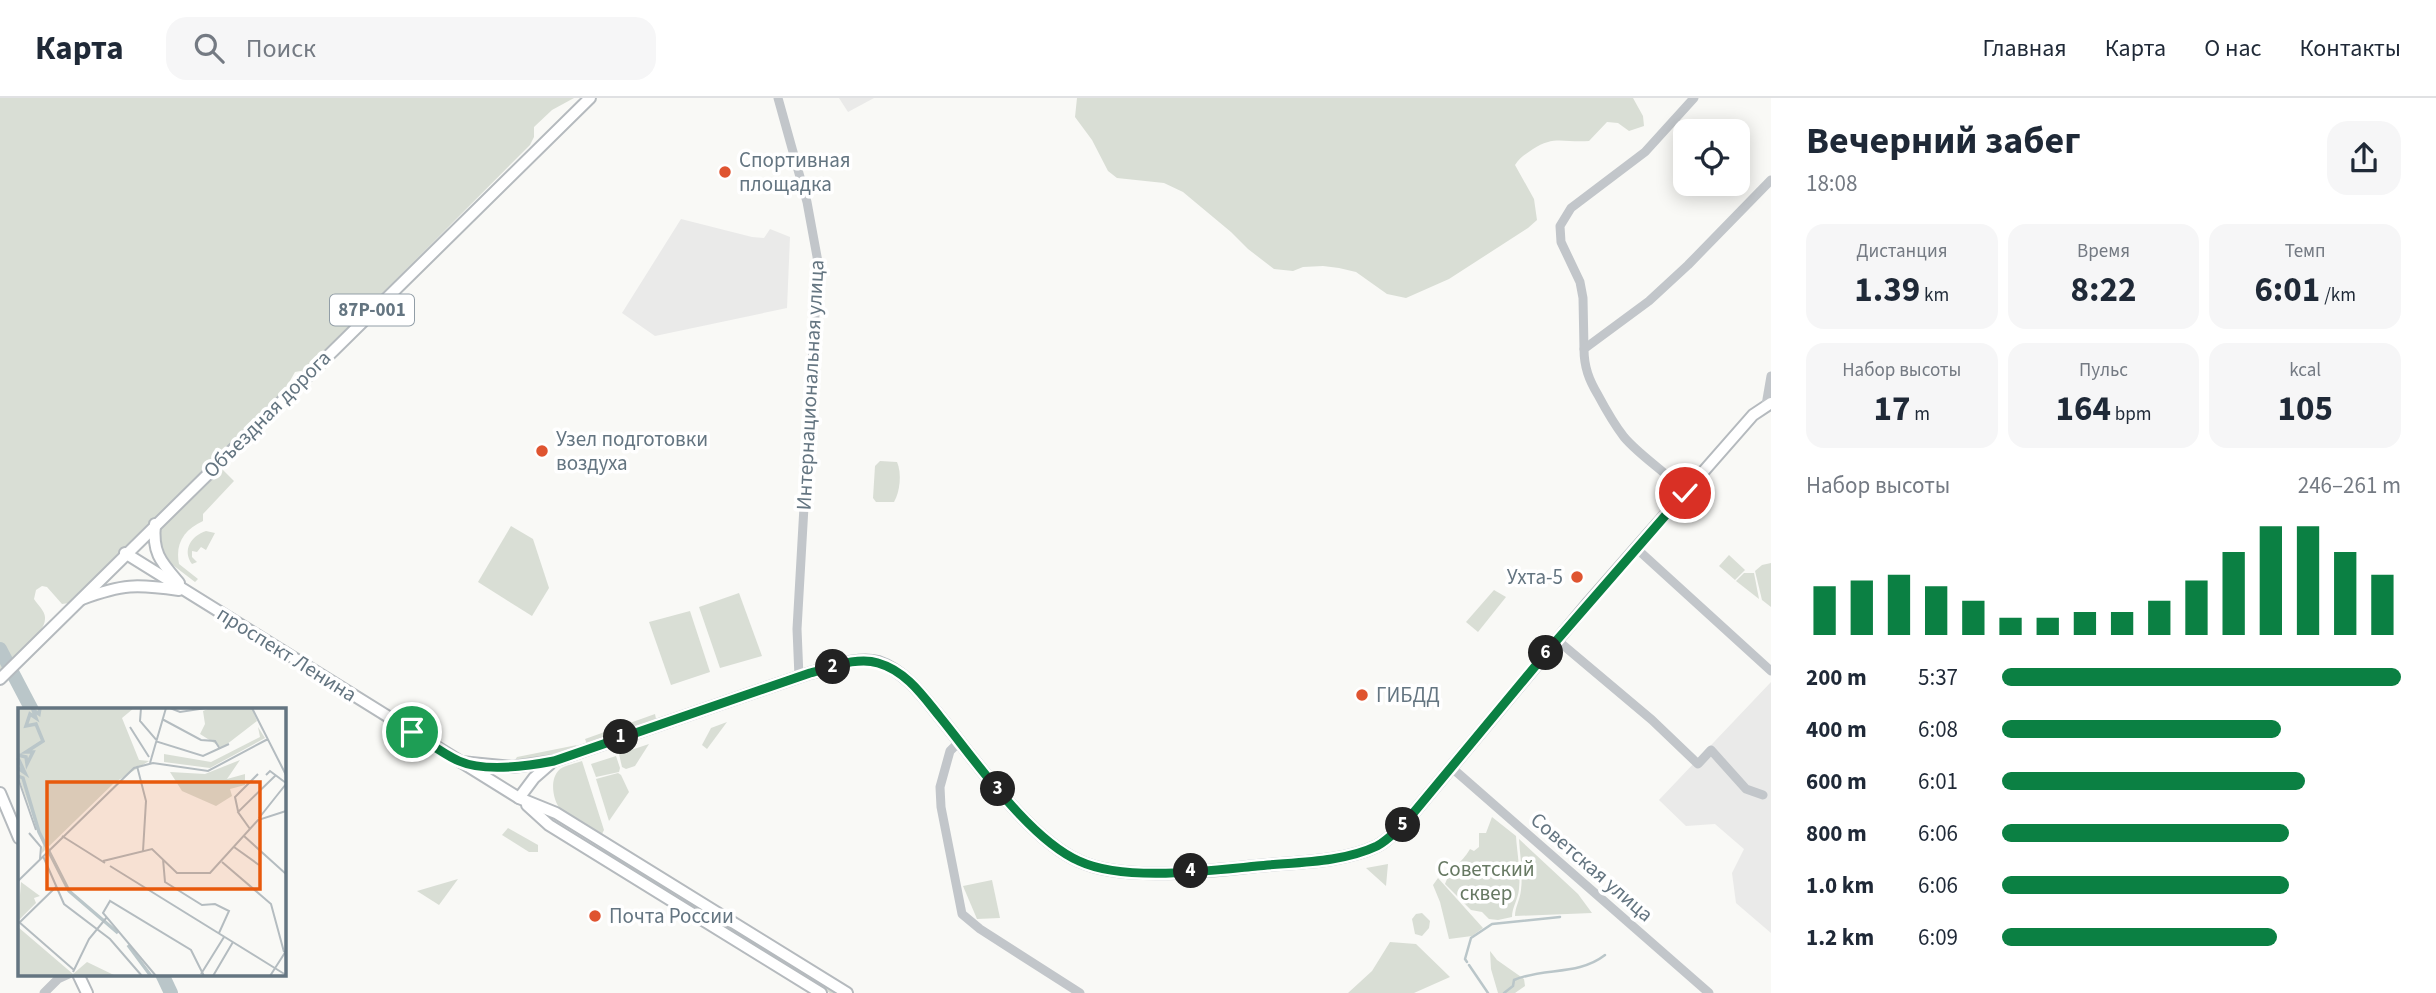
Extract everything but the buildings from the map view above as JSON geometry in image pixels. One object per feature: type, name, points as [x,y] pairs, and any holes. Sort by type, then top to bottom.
[{"type":"main road","name":"Объездная дорога","points":[[155,524],[590,98]]},
{"type":"main road","points":[[461,762],[513,767],[554,761],[799,677],[846,663],[875,662],[899,671],[921,693],[1012,807],[1062,853],[1081,863],[1105,870],[1143,874],[1351,856],[1379,845],[1405,823],[1557,640],[1753,415],[1768,404]]},
{"type":"main road","name":"87Р-001","points":[[0,679],[155,524]]},
{"type":"main road","points":[[155,524],[154,539],[161,562],[185,590]]},
{"type":"main road","name":"проспект Ленина","points":[[125,553],[519,798],[556,813],[847,993]]},
{"type":"main road","points":[[77,601],[114,587],[140,585],[185,590]]},
{"type":"main road","points":[[519,798],[534,778],[554,761]]},
{"type":"main road","points":[[0,793],[18,836]]},
{"type":"main road","name":"проспект Ленина","points":[[519,798],[549,825],[821,993]]},
{"type":"main road","points":[[79,976],[87,993]]},
{"type":"street","name":"Интернациональная улица","points":[[778,98],[807,202],[818,262],[797,629],[799,677]]},
{"type":"street","points":[[1685,493],[1625,438],[1591,384],[1584,364],[1583,298],[1580,282],[1561,242],[1560,226],[1571,208],[1644,152],[1694,98]]},
{"type":"street","points":[[1584,349],[1648,301],[1688,265],[1771,180]]},
{"type":"street","points":[[1768,404],[1771,376]]},
{"type":"street","points":[[1637,549],[1771,671]]},
{"type":"street","points":[[1557,640],[1652,720],[1699,764],[1712,750],[1746,789],[1763,794]]},
{"type":"street","points":[[960,741],[950,751],[940,787],[941,807],[962,914],[980,929],[1080,993]]},
{"type":"street","name":"Советская улица","points":[[1452,768],[1709,993]]},
{"type":"street","points":[[44,993],[65,976]]},
{"type":"shaded area","points":[[839,98],[874,98],[848,112]]},
{"type":"shaded area","points":[[681,219],[752,237],[764,238],[770,229],[790,237],[787,308],[655,336],[622,313]]},
{"type":"shaded area","points":[[1771,682],[1771,933],[1736,903],[1732,873],[1744,849],[1715,824],[1686,826],[1659,800]]},
{"type":"green space","points":[[0,98],[574,98],[552,110],[534,127],[534,137],[530,145],[306,370],[295,372],[286,388],[69,603],[62,604],[47,587],[42,586],[36,590],[34,599],[44,614],[44,625],[34,639],[0,672]]},
{"type":"green space","points":[[1077,98],[1633,98],[1643,116],[1644,126],[1629,131],[1618,123],[1607,122],[1589,141],[1547,142],[1526,154],[1515,165],[1534,199],[1537,220],[1449,279],[1406,298],[1387,294],[1356,272],[1339,268],[1303,267],[1293,271],[1274,269],[1183,192],[1164,183],[1117,178],[1108,171],[1092,140],[1075,117]]},
{"type":"green space","points":[[880,461],[897,462],[899,466],[900,482],[894,502],[876,502],[873,498],[875,466]]},
{"type":"green space","points":[[221,468],[234,481],[203,514],[203,521],[186,533],[178,550],[179,564],[198,579],[195,582],[165,559],[157,533],[163,523]]},
{"type":"green space","points":[[511,526],[533,539],[549,588],[532,616],[478,582]]},
{"type":"green space","points":[[206,531],[215,533],[206,550],[201,547],[197,552],[192,551],[192,557],[197,562],[192,564],[188,554],[190,544],[196,536]]},
{"type":"green space","points":[[1729,555],[1745,570],[1735,580],[1719,566]]},
{"type":"green space","points":[[1771,563],[1771,607],[1762,600],[1755,571],[1762,565]]},
{"type":"green space","points":[[1744,573],[1754,573],[1759,599],[1736,581]]},
{"type":"green space","points":[[1494,590],[1506,597],[1478,632],[1466,622]]},
{"type":"green space","points":[[739,593],[762,656],[720,668],[699,607]]},
{"type":"green space","points":[[690,611],[710,672],[671,685],[649,622]]},
{"type":"green space","points":[[655,714],[656,719],[587,744],[585,739]]},
{"type":"green space","points":[[727,722],[707,749],[702,745],[711,728]]},
{"type":"green space","points":[[649,744],[635,766],[626,769],[622,767],[619,754]]},
{"type":"green space","points":[[577,745],[532,760],[515,762],[517,757]]},
{"type":"green space","points":[[616,756],[619,772],[596,777],[591,764]]},
{"type":"green space","points":[[582,761],[604,830],[602,834],[561,810],[554,796],[554,779],[559,770]]},
{"type":"green space","points":[[618,773],[629,792],[609,821],[596,779]]},
{"type":"green space","name":"Советский сквер","points":[[1492,817],[1516,836],[1519,869],[1518,893],[1512,917],[1498,920],[1489,919],[1482,912],[1471,910],[1445,884],[1470,849],[1474,851],[1479,847],[1479,833],[1486,833]]},
{"type":"green space","points":[[508,828],[538,845],[538,852],[529,852],[502,835]]},
{"type":"green space","points":[[1519,839],[1578,894],[1592,913],[1515,916],[1522,884]]},
{"type":"green space","points":[[600,846],[673,890],[670,894],[598,850]]},
{"type":"green space","points":[[1388,864],[1386,886],[1366,868]]},
{"type":"green space","points":[[1438,878],[1483,928],[1472,936],[1449,939],[1433,885]]},
{"type":"green space","points":[[458,879],[439,905],[417,891]]},
{"type":"green space","points":[[992,880],[1000,918],[977,919],[963,886]]},
{"type":"green space","points":[[682,896],[840,993],[830,993],[679,900]]},
{"type":"green space","points":[[1422,913],[1430,921],[1429,928],[1422,936],[1415,934],[1412,919],[1416,914]]},
{"type":"green space","points":[[1390,942],[1416,944],[1450,977],[1414,993],[1348,993],[1372,971]]},
{"type":"green space","points":[[1490,951],[1497,960],[1524,979],[1525,986],[1515,993],[1498,993],[1491,969]]},
{"type":"waterway","points":[[0,649],[31,708]]},
{"type":"waterway","points":[[1467,962],[1465,959],[1471,938],[1492,924],[1560,917]]},
{"type":"waterway","points":[[1504,993],[1513,986],[1514,980],[1584,966],[1605,955]]},
{"type":"waterway","points":[[1469,965],[1488,993]]},
{"type":"waterway","points":[[163,976],[171,993]]},
{"type":"place","name":"Спортивная площадка","points":[[725,172]]},
{"type":"place","name":"Узел подготовки воздуха","points":[[542,451]]},
{"type":"place","name":"Ухта-5","points":[[1577,577]]},
{"type":"place","name":"ГИБДД","points":[[1362,695]]},
{"type":"place","name":"Почта России","points":[[595,916]]},
{"type":"route","points":[[412,732],[461,762],[513,767],[531,765],[554,761],[810,673],[846,663],[875,662],[899,671],[921,693],[1012,807],[1062,853],[1081,863],[1105,870],[1143,874],[1351,856],[1379,845],[1405,823],[1557,640],[1685,493]]}]
